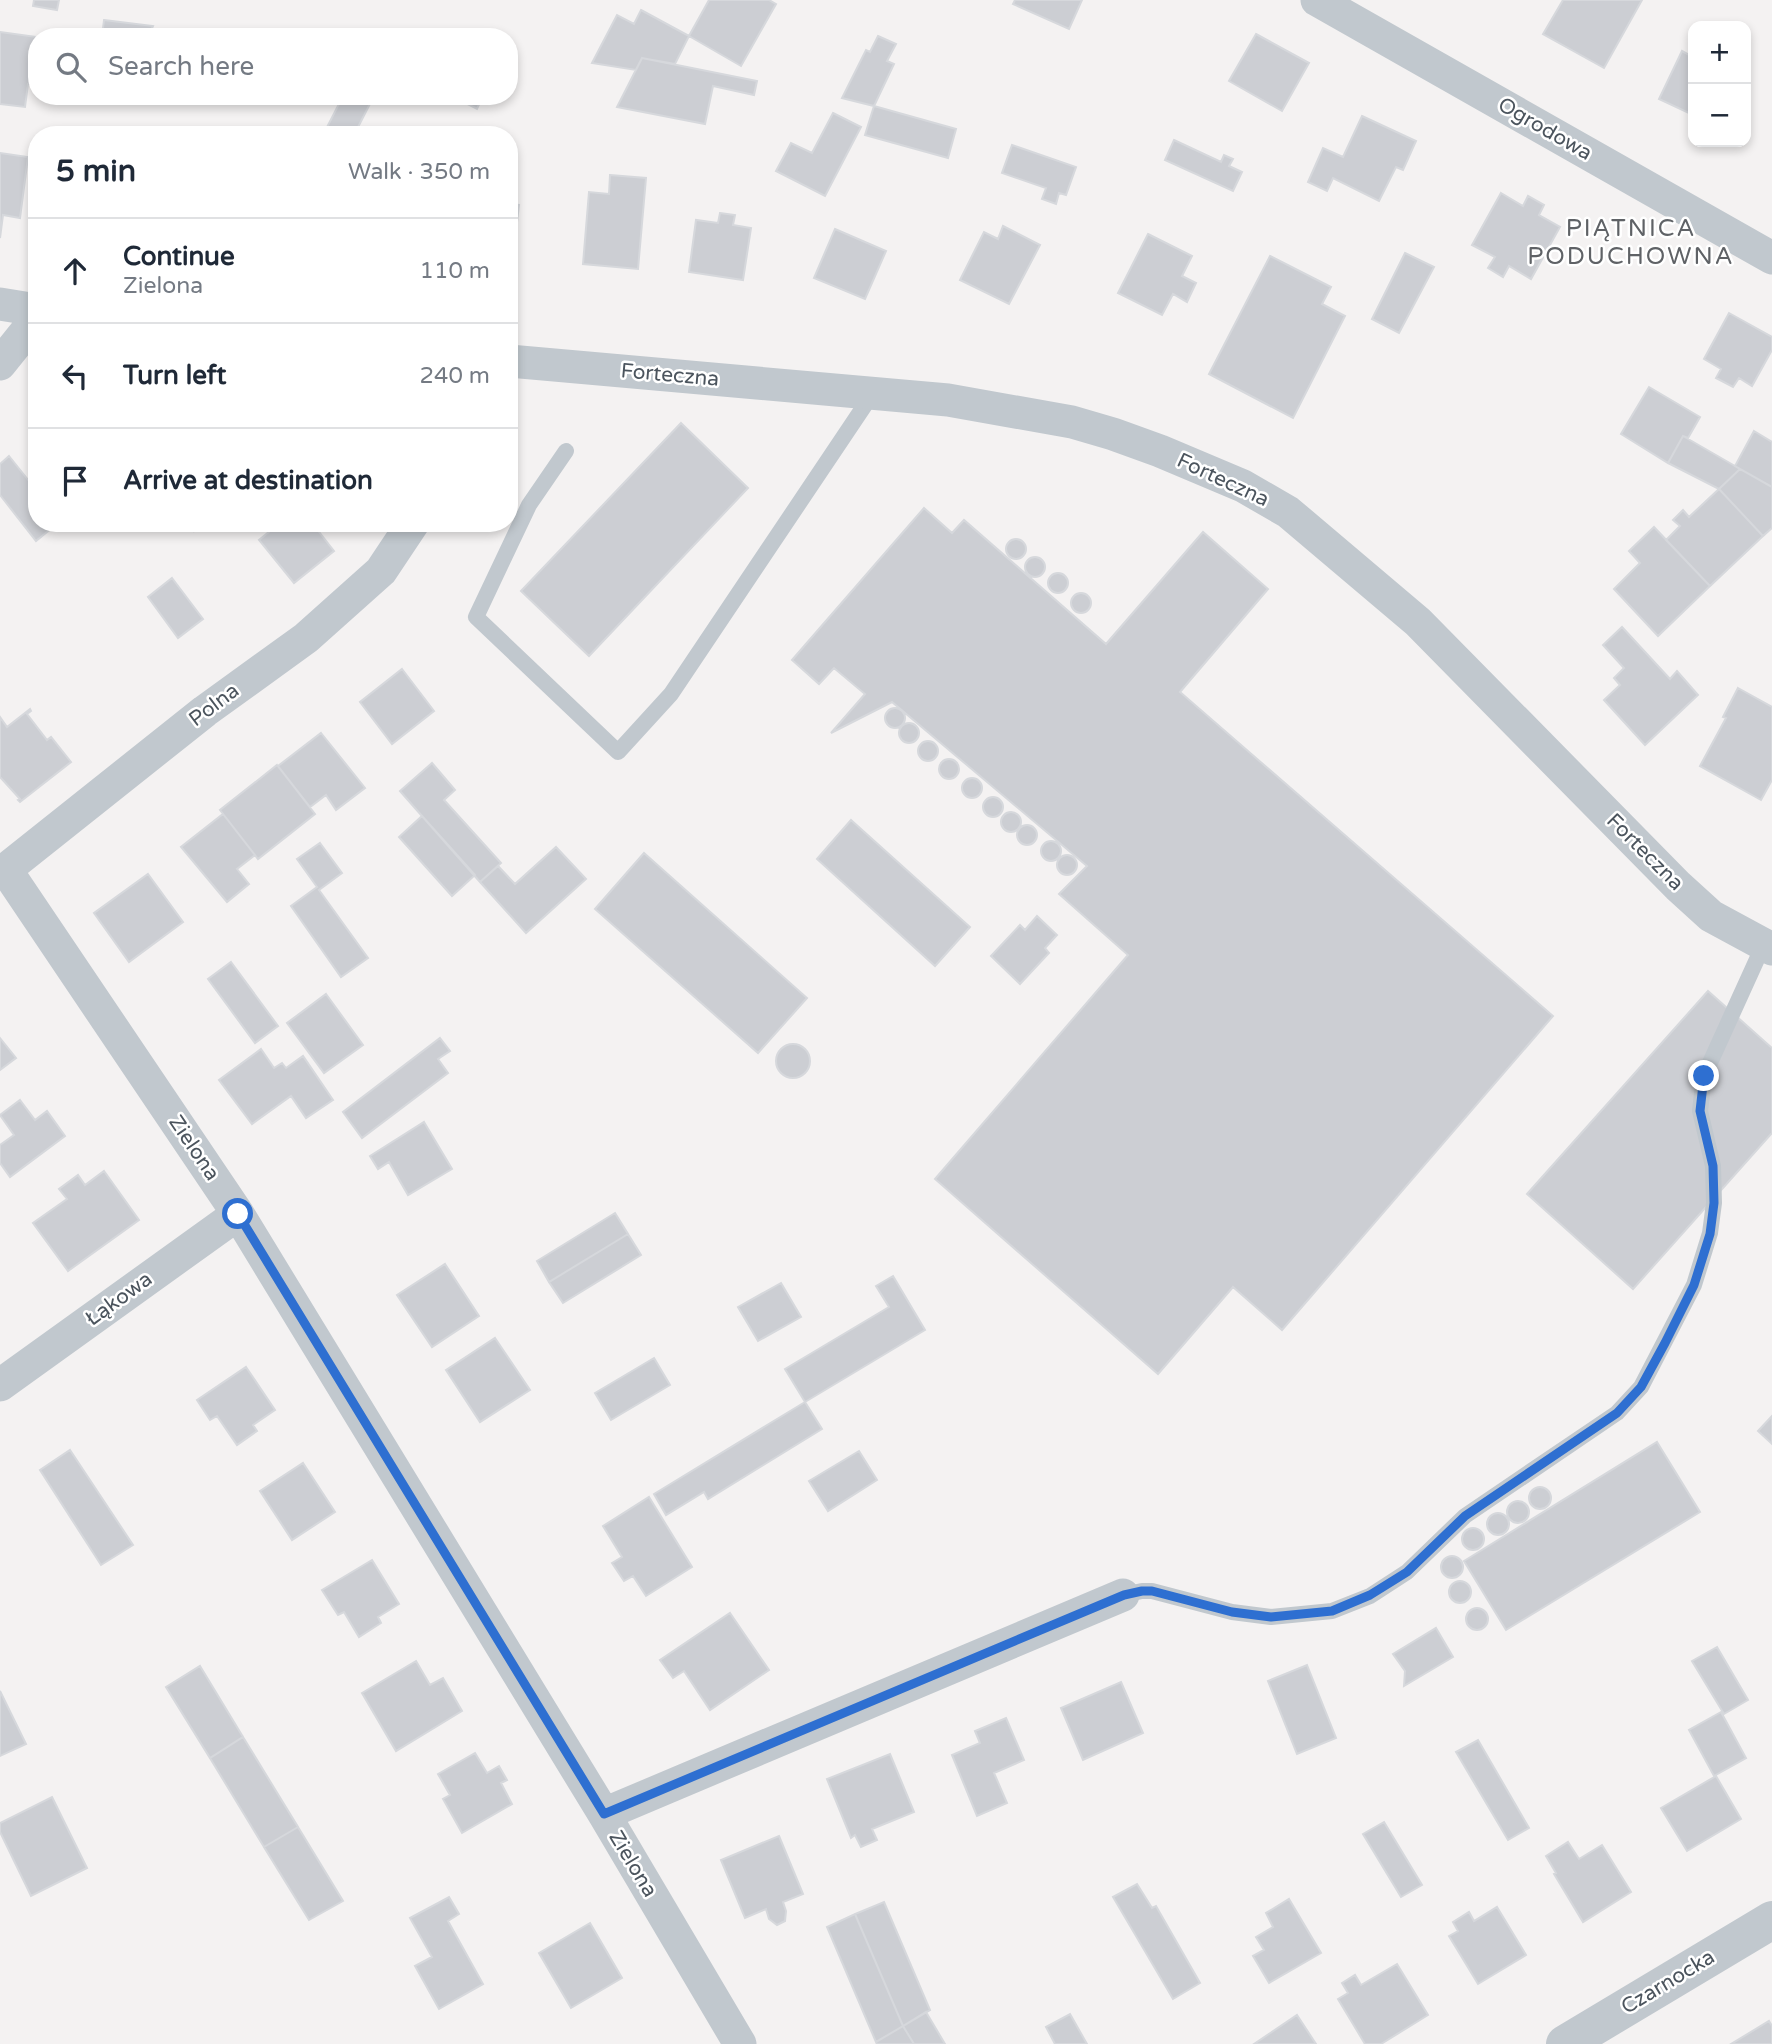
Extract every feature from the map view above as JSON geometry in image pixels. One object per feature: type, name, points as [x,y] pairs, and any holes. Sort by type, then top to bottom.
[{"type":"street","name":"Ogrodowa","points":[[1317,0],[1772,258]]},
{"type":"street","points":[[0,304],[28,309]]},
{"type":"street","points":[[0,363],[28,329]]},
{"type":"street","name":"Forteczna","points":[[518,361],[948,400],[1072,422],[1113,434],[1243,486],[1288,512],[1418,622],[1678,887],[1711,916],[1769,942]]},
{"type":"street","name":"Polna","points":[[3,872],[205,711],[306,638],[381,571],[407,532]]},
{"type":"street","name":"Zielona","points":[[3,872],[238,1214],[604,1814],[740,2044]]},
{"type":"street","name":"Łąkowa","points":[[0,1385],[238,1214]]},
{"type":"street","points":[[604,1814],[1124,1595]]},
{"type":"street","name":"Czarnocka","points":[[1565,2044],[1772,1920]]},
{"type":"lane","points":[[516,532],[477,617],[618,752],[671,694],[873,393]]},
{"type":"lane","points":[[518,529],[529,505],[566,451]]},
{"type":"lane","points":[[1124,1595],[1152,1591],[1232,1612],[1271,1617],[1332,1611],[1370,1595],[1407,1572],[1465,1516],[1617,1413],[1641,1387],[1694,1285],[1710,1234],[1714,1203],[1713,1166],[1700,1111],[1704,1076],[1769,942]]},
{"type":"building","points":[[34,0],[59,0],[57,10],[33,6]]},
{"type":"building","points":[[709,0],[769,0],[776,4],[741,66],[689,36]]},
{"type":"building","points":[[1015,0],[1082,0],[1069,29],[1013,4]]},
{"type":"building","points":[[1563,0],[1642,0],[1604,68],[1543,34]]},
{"type":"building","points":[[641,10],[689,36],[675,64],[642,58],[636,70],[592,63],[617,15],[634,24]]},
{"type":"building","points":[[104,20],[153,26],[152,28],[103,28]]},
{"type":"building","points":[[0,32],[28,36],[25,107],[0,104]]},
{"type":"building","points":[[1256,34],[1309,63],[1282,111],[1229,81]]},
{"type":"building","points":[[878,36],[896,44],[887,61],[894,64],[874,106],[842,98],[866,50],[870,52]]},
{"type":"building","points":[[1682,51],[1688,54],[1688,113],[1659,99]]},
{"type":"building","points":[[642,58],[757,81],[754,95],[713,86],[705,124],[617,107]]},
{"type":"building","points":[[338,105],[369,105],[359,126],[328,126]]},
{"type":"building","points":[[874,106],[956,129],[948,158],[865,135]]},
{"type":"building","points":[[833,113],[861,127],[825,196],[776,171],[791,143],[812,153]]},
{"type":"building","points":[[1362,116],[1416,141],[1403,170],[1396,167],[1379,201],[1333,178],[1327,191],[1308,182],[1323,148],[1343,157]]},
{"type":"building","points":[[1174,140],[1221,162],[1224,155],[1233,159],[1229,166],[1242,172],[1233,191],[1165,160]]},
{"type":"building","points":[[1012,145],[1076,167],[1066,195],[1059,193],[1056,204],[1042,199],[1046,188],[1002,173]]},
{"type":"building","points":[[0,153],[28,157],[20,218],[3,215],[0,238]]},
{"type":"building","points":[[610,175],[646,178],[638,269],[583,264],[589,192],[609,194]]},
{"type":"building","points":[[1501,193],[1523,206],[1528,196],[1544,205],[1539,215],[1560,227],[1531,279],[1509,266],[1503,277],[1488,268],[1495,257],[1472,245]]},
{"type":"building","points":[[720,213],[735,215],[733,225],[751,228],[743,280],[689,272],[696,220],[718,223]]},
{"type":"building","points":[[1003,226],[1040,245],[1009,304],[960,280],[984,232],[998,239]]},
{"type":"building","points":[[835,229],[886,251],[865,299],[814,278]]},
{"type":"building","points":[[1148,234],[1192,256],[1182,276],[1196,283],[1187,302],[1173,294],[1162,315],[1118,293]]},
{"type":"building","points":[[1405,253],[1434,267],[1399,333],[1372,319]]},
{"type":"building","points":[[1270,256],[1331,287],[1322,304],[1345,316],[1293,418],[1209,374]]},
{"type":"building","points":[[1729,313],[1772,337],[1772,350],[1752,386],[1739,378],[1733,387],[1716,378],[1721,369],[1704,359]]},
{"type":"building","points":[[1649,387],[1700,417],[1688,438],[1683,436],[1668,463],[1621,434]]},
{"type":"building","points":[[681,423],[748,488],[589,656],[521,591]]},
{"type":"building","points":[[1754,431],[1772,442],[1772,487],[1735,466]]},
{"type":"building","points":[[1683,436],[1740,469],[1719,489],[1668,463]]},
{"type":"building","points":[[9,456],[28,480],[28,531],[0,495],[0,464]]},
{"type":"building","points":[[1740,469],[1772,487],[1772,528],[1763,536],[1719,489]]},
{"type":"building","points":[[1719,489],[1763,536],[1710,586],[1666,540],[1680,526],[1673,520],[1683,510],[1689,517]]},
{"type":"building","points":[[924,508],[952,533],[964,520],[1106,644],[1203,532],[1268,589],[1180,692],[1553,1016],[1282,1330],[1233,1287],[1158,1374],[935,1179],[1128,955],[1059,894],[1087,866],[892,702],[831,733],[865,694],[834,668],[819,684],[792,660]]},
{"type":"building","points":[[1654,527],[1710,586],[1658,636],[1614,589],[1640,563],[1629,551]]},
{"type":"building","points":[[29,532],[47,532],[36,541]]},
{"type":"building","points":[[269,532],[319,532],[334,551],[294,583],[259,540]]},
{"type":"building","points":[[1012,539],[1020,539],[1026,549],[1020,559],[1012,559],[1006,553],[1006,545]]},
{"type":"building","points":[[1031,557],[1039,557],[1045,567],[1039,577],[1031,577],[1025,571],[1025,563]]},
{"type":"building","points":[[1054,573],[1062,573],[1068,583],[1062,593],[1054,593],[1048,587],[1048,579]]},
{"type":"building","points":[[172,578],[203,619],[178,638],[148,597]]},
{"type":"building","points":[[1077,593],[1085,593],[1091,603],[1085,613],[1077,613],[1071,607],[1071,599]]},
{"type":"building","points":[[1622,627],[1670,679],[1677,671],[1698,695],[1645,745],[1604,700],[1620,685],[1614,678],[1624,668],[1603,645]]},
{"type":"building","points":[[402,669],[434,711],[392,744],[360,702]]},
{"type":"building","points":[[1738,688],[1772,707],[1772,780],[1761,800],[1700,766],[1726,718],[1723,717]]},
{"type":"building","points":[[891,708],[899,708],[905,718],[899,728],[891,728],[885,722],[885,714]]},
{"type":"building","points":[[30,709],[27,714],[47,740],[51,737],[71,762],[20,802],[0,777],[0,717],[7,727]]},
{"type":"building","points":[[905,723],[913,723],[919,733],[913,743],[905,743],[899,737],[899,729]]},
{"type":"building","points":[[321,733],[365,788],[336,810],[326,795],[310,807],[278,766]]},
{"type":"building","points":[[924,741],[932,741],[938,751],[932,761],[924,761],[918,755],[918,747]]},
{"type":"building","points":[[945,759],[953,759],[959,769],[953,779],[945,779],[939,773],[939,765]]},
{"type":"building","points":[[432,763],[455,790],[444,800],[501,863],[480,882],[400,791]]},
{"type":"building","points":[[277,765],[315,814],[258,859],[220,810]]},
{"type":"building","points":[[968,778],[976,778],[982,788],[976,798],[968,798],[962,792],[962,784]]},
{"type":"building","points":[[989,797],[997,797],[1003,807],[997,817],[989,817],[983,811],[983,803]]},
{"type":"building","points":[[1007,812],[1015,812],[1021,822],[1015,832],[1007,832],[1001,826],[1001,818]]},
{"type":"building","points":[[223,814],[255,855],[237,869],[249,884],[227,902],[181,847]]},
{"type":"building","points":[[422,816],[475,875],[452,896],[399,837]]},
{"type":"building","points":[[851,820],[970,927],[935,966],[817,859]]},
{"type":"building","points":[[1023,825],[1031,825],[1037,835],[1031,845],[1023,845],[1017,839],[1017,831]]},
{"type":"building","points":[[1047,841],[1055,841],[1061,851],[1055,861],[1047,861],[1041,855],[1041,847]]},
{"type":"building","points":[[320,843],[342,873],[319,890],[368,958],[341,977],[291,906],[317,887],[297,859]]},
{"type":"building","points":[[556,847],[586,879],[526,933],[480,882],[498,866],[515,884]]},
{"type":"building","points":[[644,853],[807,998],[758,1053],[595,909]]},
{"type":"building","points":[[1063,855],[1071,855],[1077,865],[1071,875],[1063,875],[1057,869],[1057,861]]},
{"type":"building","points":[[148,874],[183,922],[129,962],[94,913]]},
{"type":"building","points":[[1037,916],[1057,935],[1045,948],[1049,953],[1020,984],[991,956],[1020,925],[1025,930]]},
{"type":"building","points":[[231,962],[278,1026],[255,1043],[208,979]]},
{"type":"building","points":[[1708,991],[1772,1048],[1772,1133],[1633,1289],[1527,1194]]},
{"type":"building","points":[[326,994],[363,1045],[324,1073],[287,1023]]},
{"type":"building","points":[[0,1038],[16,1058],[0,1070]]},
{"type":"building","points":[[440,1038],[450,1051],[438,1059],[448,1073],[362,1138],[343,1112]]},
{"type":"building","points":[[793,1044],[805,1049],[810,1061],[805,1073],[793,1078],[781,1073],[776,1061],[781,1049]]},
{"type":"building","points":[[261,1049],[274,1068],[282,1063],[286,1068],[303,1056],[333,1100],[306,1118],[291,1096],[252,1124],[219,1080]]},
{"type":"building","points":[[20,1100],[35,1120],[47,1111],[65,1136],[10,1177],[0,1163],[0,1145],[14,1135],[0,1115]]},
{"type":"building","points":[[424,1122],[452,1169],[408,1195],[389,1162],[378,1169],[370,1156]]},
{"type":"building","points":[[104,1171],[139,1220],[68,1271],[33,1223],[67,1199],[59,1189],[78,1175],[85,1185]]},
{"type":"building","points":[[615,1213],[628,1234],[549,1282],[537,1261]]},
{"type":"building","points":[[628,1234],[641,1255],[563,1303],[549,1282]]},
{"type":"building","points":[[445,1264],[479,1316],[432,1347],[397,1295]]},
{"type":"building","points":[[893,1276],[925,1330],[805,1402],[785,1369],[889,1307],[876,1286]]},
{"type":"building","points":[[781,1283],[801,1317],[758,1341],[738,1307]]},
{"type":"building","points":[[495,1338],[530,1390],[480,1422],[446,1370]]},
{"type":"building","points":[[654,1358],[670,1385],[611,1420],[595,1393]]},
{"type":"building","points":[[246,1367],[275,1410],[253,1425],[257,1431],[237,1445],[217,1416],[210,1420],[197,1400]]},
{"type":"building","points":[[805,1402],[822,1429],[708,1499],[704,1492],[666,1515],[654,1494]]},
{"type":"building","points":[[1772,1416],[1772,1444],[1758,1431]]},
{"type":"building","points":[[1657,1442],[1700,1512],[1506,1630],[1464,1561]]},
{"type":"building","points":[[70,1450],[133,1545],[101,1565],[40,1470]]},
{"type":"building","points":[[859,1451],[877,1480],[828,1511],[809,1481]]},
{"type":"building","points":[[303,1463],[335,1512],[292,1540],[260,1491]]},
{"type":"building","points":[[1540,1487],[1548,1490],[1551,1498],[1548,1506],[1540,1509],[1532,1506],[1529,1498],[1532,1490]]},
{"type":"building","points":[[649,1497],[692,1567],[646,1596],[633,1576],[624,1581],[612,1563],[622,1557],[603,1526]]},
{"type":"building","points":[[1518,1501],[1526,1504],[1529,1512],[1526,1520],[1518,1523],[1510,1520],[1507,1512],[1510,1504]]},
{"type":"building","points":[[1498,1513],[1506,1516],[1509,1524],[1506,1532],[1498,1535],[1490,1532],[1487,1524],[1490,1516]]},
{"type":"building","points":[[1473,1528],[1481,1531],[1484,1539],[1481,1547],[1473,1550],[1465,1547],[1462,1539],[1465,1531]]},
{"type":"building","points":[[1452,1556],[1460,1559],[1463,1567],[1460,1575],[1452,1578],[1444,1575],[1441,1567],[1444,1559]]},
{"type":"building","points":[[372,1560],[399,1604],[378,1617],[381,1623],[359,1637],[344,1612],[338,1615],[322,1590]]},
{"type":"building","points":[[1460,1581],[1468,1584],[1471,1592],[1468,1600],[1460,1603],[1452,1600],[1449,1592],[1452,1584]]},
{"type":"building","points":[[1477,1608],[1485,1611],[1488,1619],[1485,1627],[1477,1630],[1469,1627],[1466,1619],[1469,1611]]},
{"type":"building","points":[[730,1613],[769,1670],[710,1710],[684,1671],[673,1678],[660,1660]]},
{"type":"building","points":[[1436,1628],[1453,1657],[1404,1686],[1405,1671],[1393,1654]]},
{"type":"building","points":[[1717,1647],[1748,1700],[1724,1714],[1692,1661]]},
{"type":"building","points":[[416,1661],[430,1685],[443,1678],[462,1711],[396,1751],[362,1693]]},
{"type":"building","points":[[1307,1665],[1336,1738],[1297,1754],[1268,1681]]},
{"type":"building","points":[[200,1666],[243,1737],[210,1758],[166,1687]]},
{"type":"building","points":[[1121,1682],[1143,1733],[1083,1760],[1061,1708]]},
{"type":"building","points":[[0,1691],[26,1744],[0,1756]]},
{"type":"building","points":[[1721,1712],[1746,1758],[1714,1776],[1689,1730]]},
{"type":"building","points":[[1006,1718],[1024,1760],[994,1773],[1007,1803],[977,1816],[952,1755],[980,1743],[975,1731]]},
{"type":"building","points":[[243,1737],[298,1827],[264,1847],[210,1758]]},
{"type":"building","points":[[1478,1740],[1529,1828],[1508,1840],[1456,1752]]},
{"type":"building","points":[[475,1753],[487,1773],[499,1766],[507,1780],[501,1783],[512,1804],[462,1833],[443,1799],[450,1795],[438,1774]]},
{"type":"building","points":[[890,1754],[914,1812],[872,1829],[877,1840],[861,1847],[855,1835],[851,1838],[827,1779]]},
{"type":"building","points":[[1716,1776],[1741,1819],[1687,1851],[1661,1808]]},
{"type":"building","points":[[52,1797],[87,1868],[31,1896],[0,1832],[0,1823]]},
{"type":"building","points":[[1384,1822],[1422,1885],[1401,1897],[1363,1834]]},
{"type":"building","points":[[298,1827],[343,1901],[309,1920],[264,1847]]},
{"type":"building","points":[[779,1836],[803,1894],[783,1902],[785,1921],[777,1925],[769,1919],[766,1909],[745,1918],[721,1860]]},
{"type":"building","points":[[1568,1842],[1579,1859],[1602,1845],[1631,1892],[1583,1922],[1546,1856]]},
{"type":"building","points":[[1137,1884],[1152,1908],[1156,1906],[1200,1983],[1173,1999],[1113,1897]]},
{"type":"building","points":[[449,1897],[459,1914],[448,1921],[483,1984],[439,2009],[415,1966],[432,1957],[410,1918]]},
{"type":"building","points":[[1289,1899],[1321,1953],[1269,1983],[1253,1956],[1264,1950],[1256,1937],[1273,1927],[1266,1913]]},
{"type":"building","points":[[884,1902],[930,2010],[903,2026],[855,1914]]},
{"type":"building","points":[[1497,1907],[1526,1955],[1478,1984],[1449,1936],[1458,1931],[1453,1922],[1469,1912],[1474,1921]]},
{"type":"building","points":[[855,1914],[903,2026],[876,2042],[827,1927]]},
{"type":"building","points":[[590,1923],[622,1978],[571,2008],[539,1953]]},
{"type":"building","points":[[1397,1964],[1428,2015],[1381,2044],[1365,2044],[1338,1999],[1348,1993],[1342,1983],[1355,1975],[1361,1985]]},
{"type":"building","points":[[926,2012],[945,2044],[914,2044],[903,2026]]},
{"type":"building","points":[[1070,2014],[1087,2044],[1055,2044],[1046,2027]]},
{"type":"building","points":[[1297,2015],[1316,2044],[1254,2044]]},
{"type":"building","points":[[1769,2021],[1772,2026],[1772,2044],[1731,2044]]},
{"type":"building","points":[[903,2026],[914,2044],[877,2044],[876,2042]]},
{"type":"district","name":"PIĄTNICA PODUCHOWNA","points":[[1631,242]]},
{"type":"route","points":[[238,1214],[604,1814],[1124,1595],[1152,1591],[1232,1612],[1271,1617],[1332,1611],[1370,1595],[1407,1572],[1465,1516],[1617,1413],[1641,1387],[1694,1285],[1710,1234],[1714,1203],[1713,1166],[1700,1111],[1704,1076]]}]
